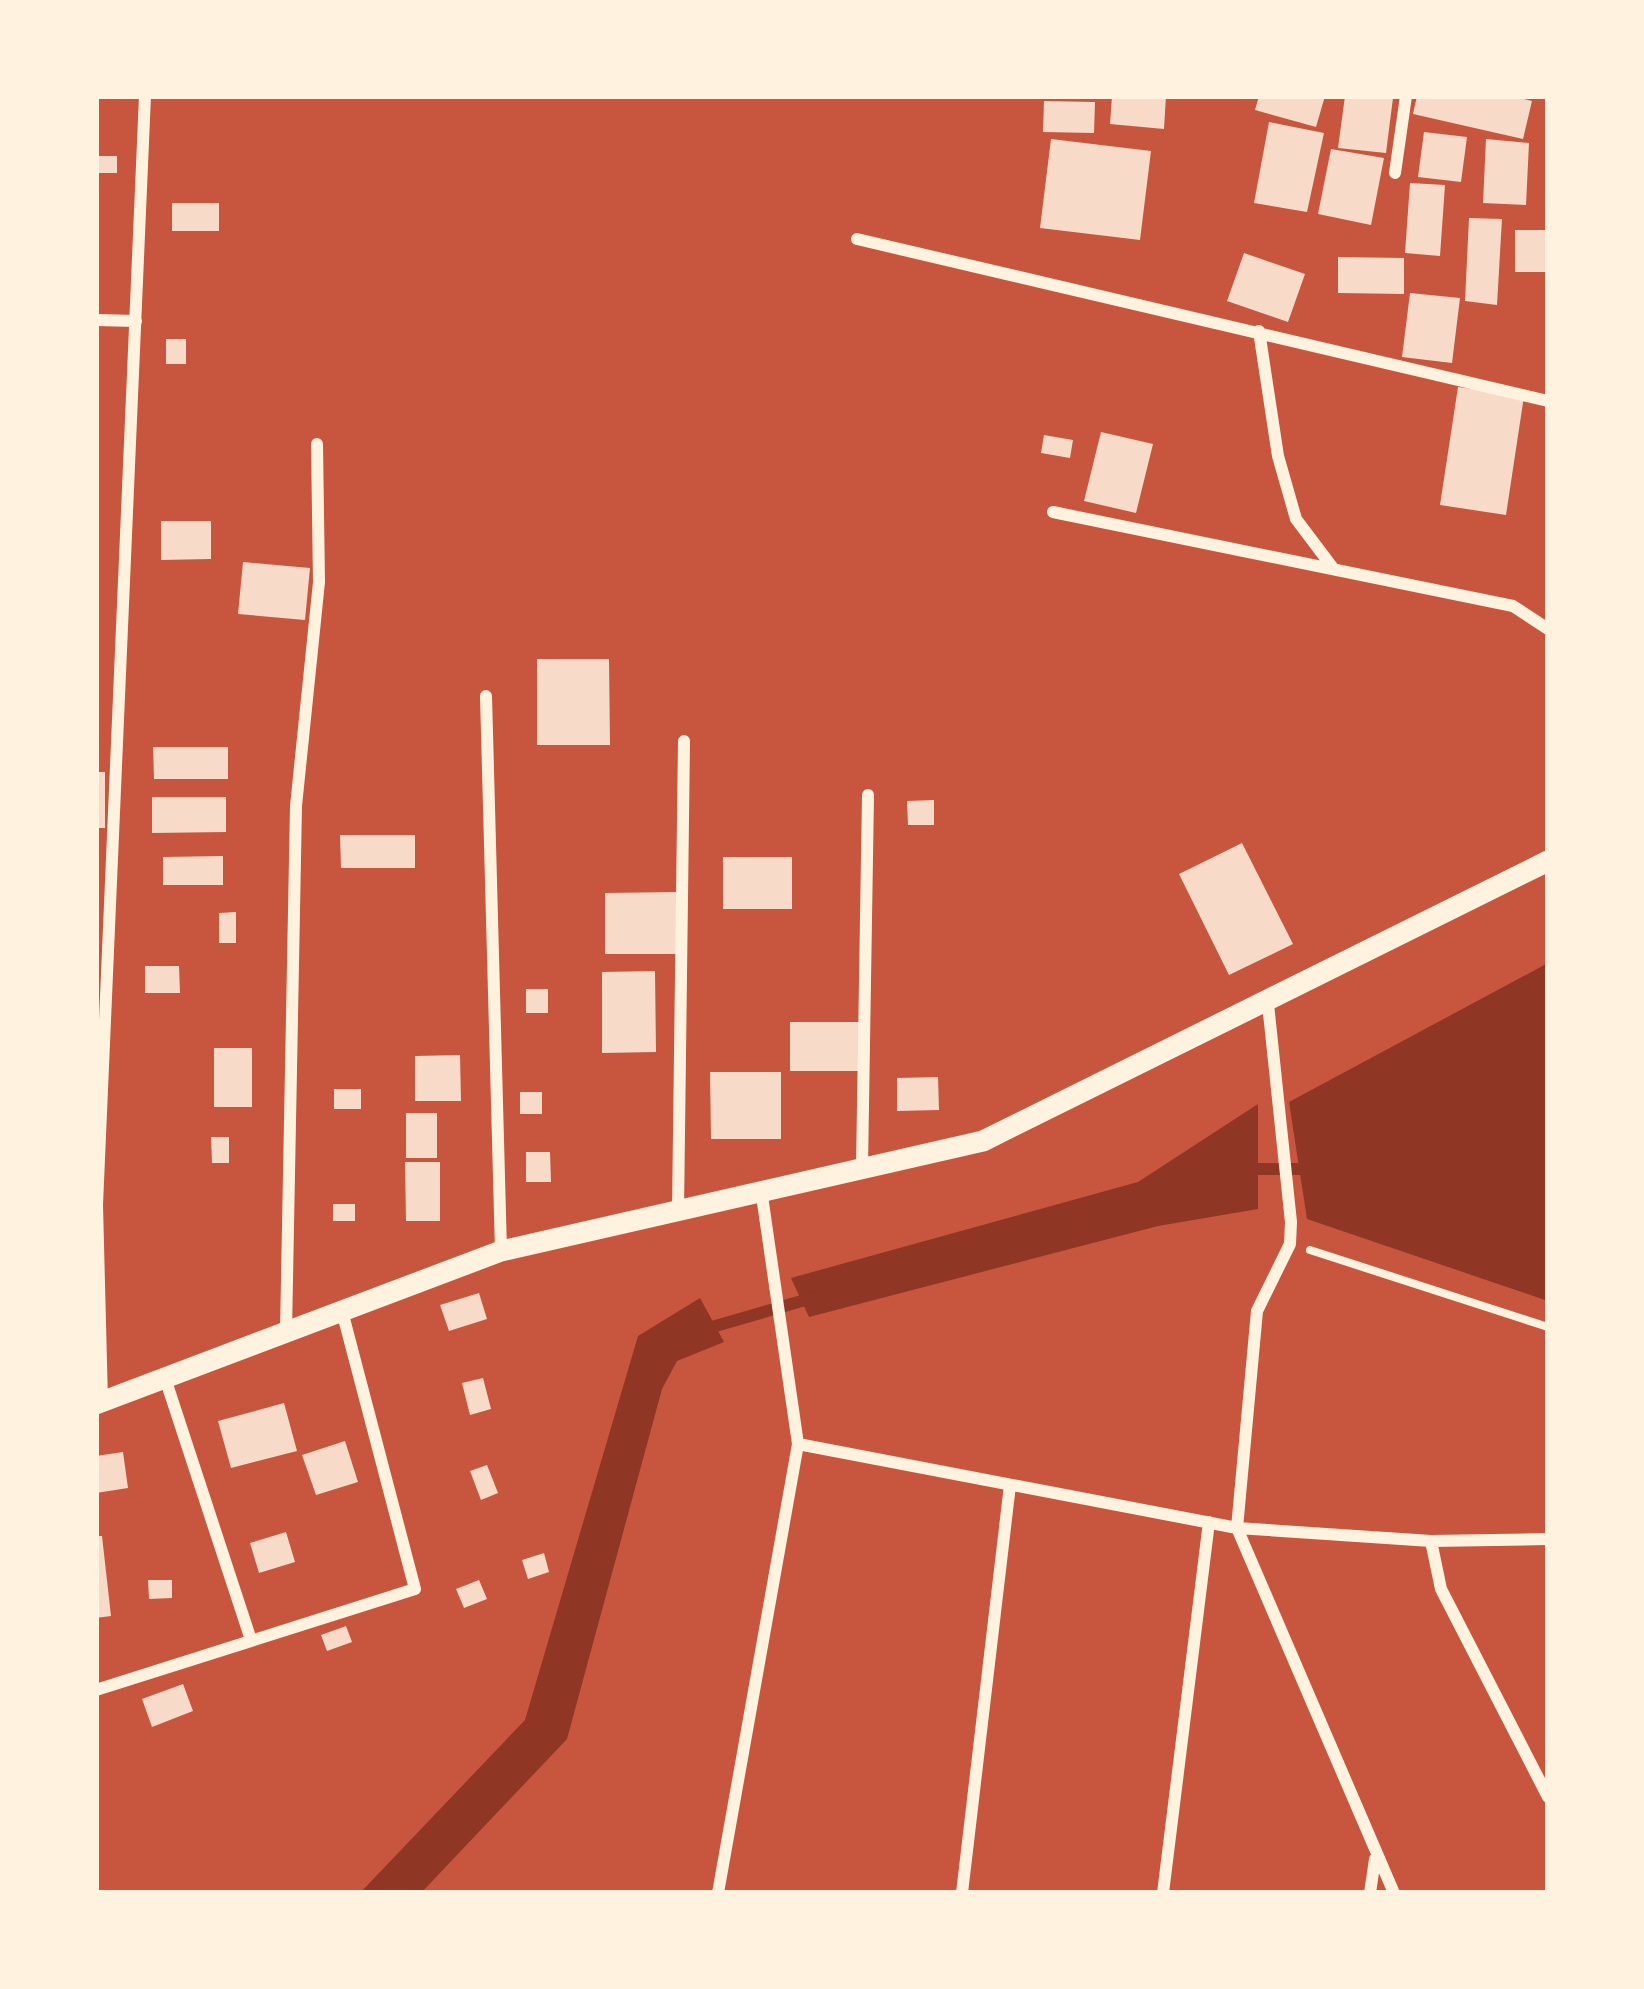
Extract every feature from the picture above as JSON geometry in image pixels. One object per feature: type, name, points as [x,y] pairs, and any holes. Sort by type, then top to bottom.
[{"type":"street","points":[[145,96],[97,1205],[99,1403],[501,1251],[983,1141],[1268,1004],[1548,861]]},
{"type":"street","points":[[1394,173],[1406,96]]},
{"type":"street","points":[[857,239],[1548,400]]},
{"type":"street","points":[[96,320],[136,321]]},
{"type":"street","points":[[1259,331],[1278,456],[1296,519],[1334,569]]},
{"type":"street","points":[[286,1332],[296,806],[319,582],[317,444]]},
{"type":"street","points":[[1054,512],[1513,606],[1548,628]]},
{"type":"street","points":[[486,696],[501,1251]]},
{"type":"street","points":[[678,1211],[684,742]]},
{"type":"street","points":[[862,1167],[868,795]]},
{"type":"street","points":[[1268,1004],[1292,1222],[1290,1244],[1257,1311],[1237,1528],[1375,1858],[1394,1893]]},
{"type":"street","points":[[718,1893],[798,1444],[761,1189]]},
{"type":"street","points":[[96,1690],[415,1589],[342,1311]]},
{"type":"street","points":[[165,1378],[251,1640]]},
{"type":"street","points":[[798,1444],[1237,1528],[1431,1541],[1548,1539]]},
{"type":"street","points":[[962,1893],[1010,1485]]},
{"type":"street","points":[[1163,1893],[1209,1522]]},
{"type":"street","points":[[1431,1541],[1441,1589],[1548,1797]]},
{"type":"street","points":[[1370,1893],[1375,1858]]},
{"type":"path","points":[[1290,1244],[1548,1328]]},
{"type":"shaded area","points":[[1548,963],[1548,1301],[1307,1219],[1289,1102]]},
{"type":"shaded area","points":[[1258,1104],[1258,1209],[1158,1226],[809,1317],[791,1278],[1138,1182]]},
{"type":"shaded area","points":[[700,1298],[724,1342],[677,1361],[662,1389],[567,1739],[421,1893],[360,1893],[525,1720],[638,1336]]},
{"type":"building","points":[[1112,96],[1166,96],[1164,129],[1110,124]]},
{"type":"building","points":[[1259,96],[1325,96],[1316,127],[1255,110]]},
{"type":"building","points":[[1345,96],[1393,98],[1386,153],[1338,148]]},
{"type":"building","points":[[1417,96],[1512,96],[1532,101],[1523,139],[1413,114]]},
{"type":"building","points":[[1044,101],[1095,102],[1094,133],[1043,132]]},
{"type":"building","points":[[1269,122],[1324,133],[1307,212],[1254,203]]},
{"type":"building","points":[[1424,132],[1467,137],[1461,182],[1418,177]]},
{"type":"building","points":[[1051,139],[1151,151],[1140,240],[1040,228]]},
{"type":"building","points":[[1486,139],[1529,143],[1526,205],[1483,203]]},
{"type":"building","points":[[1331,149],[1384,158],[1371,225],[1318,214]]},
{"type":"building","points":[[96,156],[117,156],[117,173],[96,173]]},
{"type":"building","points":[[1410,183],[1445,185],[1440,256],[1405,253]]},
{"type":"building","points":[[172,203],[219,203],[219,231],[172,231]]},
{"type":"building","points":[[1469,218],[1502,219],[1497,305],[1465,301]]},
{"type":"building","points":[[1515,230],[1548,230],[1548,272],[1515,272]]},
{"type":"building","points":[[1244,253],[1305,274],[1288,322],[1227,301]]},
{"type":"building","points":[[1338,257],[1404,258],[1404,294],[1338,293]]},
{"type":"building","points":[[1410,293],[1460,298],[1452,363],[1402,357]]},
{"type":"building","points":[[166,339],[186,339],[186,364],[166,364]]},
{"type":"building","points":[[1458,387],[1524,396],[1506,515],[1440,505]]},
{"type":"building","points":[[1101,432],[1153,444],[1136,513],[1084,501]]},
{"type":"building","points":[[1044,435],[1073,440],[1070,458],[1041,453]]},
{"type":"building","points":[[161,521],[211,521],[211,559],[161,560]]},
{"type":"building","points":[[243,562],[310,568],[305,620],[238,614]]},
{"type":"building","points":[[537,659],[609,659],[610,745],[537,745]]},
{"type":"building","points":[[153,747],[228,747],[228,779],[154,779]]},
{"type":"building","points":[[96,772],[105,772],[105,828],[96,828]]},
{"type":"building","points":[[152,797],[226,797],[226,832],[152,833]]},
{"type":"building","points":[[934,800],[934,825],[908,825],[907,801]]},
{"type":"building","points":[[340,835],[415,835],[415,868],[341,868]]},
{"type":"building","points":[[1242,843],[1293,944],[1229,975],[1179,874]]},
{"type":"building","points":[[223,856],[223,885],[163,885],[163,857]]},
{"type":"building","points":[[723,857],[792,857],[792,909],[723,909]]},
{"type":"building","points":[[676,892],[676,954],[605,954],[605,893]]},
{"type":"building","points":[[236,912],[236,943],[219,943],[219,913]]},
{"type":"building","points":[[145,966],[179,966],[180,993],[145,993]]},
{"type":"building","points":[[655,971],[656,1052],[602,1053],[602,972]]},
{"type":"building","points":[[526,989],[548,989],[548,1013],[526,1013]]},
{"type":"building","points":[[790,1022],[859,1022],[859,1071],[790,1071]]},
{"type":"building","points":[[214,1048],[252,1048],[252,1107],[214,1107]]},
{"type":"building","points":[[460,1055],[461,1101],[415,1101],[415,1056]]},
{"type":"building","points":[[710,1072],[781,1072],[781,1139],[711,1139]]},
{"type":"building","points":[[938,1077],[939,1110],[897,1111],[897,1078]]},
{"type":"building","points":[[334,1089],[361,1089],[361,1109],[334,1109]]},
{"type":"building","points":[[520,1092],[542,1092],[542,1114],[520,1114]]},
{"type":"building","points":[[406,1113],[437,1113],[437,1158],[406,1158]]},
{"type":"building","points":[[211,1137],[229,1137],[229,1163],[212,1163]]},
{"type":"building","points":[[526,1152],[550,1152],[551,1182],[526,1182]]},
{"type":"building","points":[[405,1162],[440,1162],[440,1221],[406,1221]]},
{"type":"building","points":[[333,1204],[355,1204],[355,1221],[333,1221]]},
{"type":"building","points":[[479,1293],[487,1319],[449,1331],[440,1305]]},
{"type":"building","points":[[483,1378],[491,1409],[470,1415],[462,1383]]},
{"type":"building","points":[[284,1403],[297,1451],[231,1468],[218,1421]]},
{"type":"building","points":[[345,1441],[358,1482],[316,1495],[302,1455]]},
{"type":"building","points":[[123,1452],[128,1488],[96,1493],[96,1456]]},
{"type":"building","points":[[487,1465],[498,1493],[481,1500],[470,1471]]},
{"type":"building","points":[[286,1532],[295,1562],[259,1573],[250,1543]]},
{"type":"building","points":[[96,1536],[102,1536],[111,1616],[96,1618]]},
{"type":"building","points":[[544,1553],[549,1572],[528,1579],[522,1560]]},
{"type":"building","points":[[148,1580],[172,1580],[172,1598],[149,1599]]},
{"type":"building","points":[[479,1580],[487,1599],[464,1608],[456,1589]]},
{"type":"building","points":[[346,1626],[352,1642],[327,1651],[321,1635]]},
{"type":"building","points":[[183,1684],[193,1711],[152,1727],[142,1699]]},
{"type":"waterway","points":[[1245,1169],[1314,1169]]},
{"type":"waterway","points":[[705,1329],[812,1298]]}]
